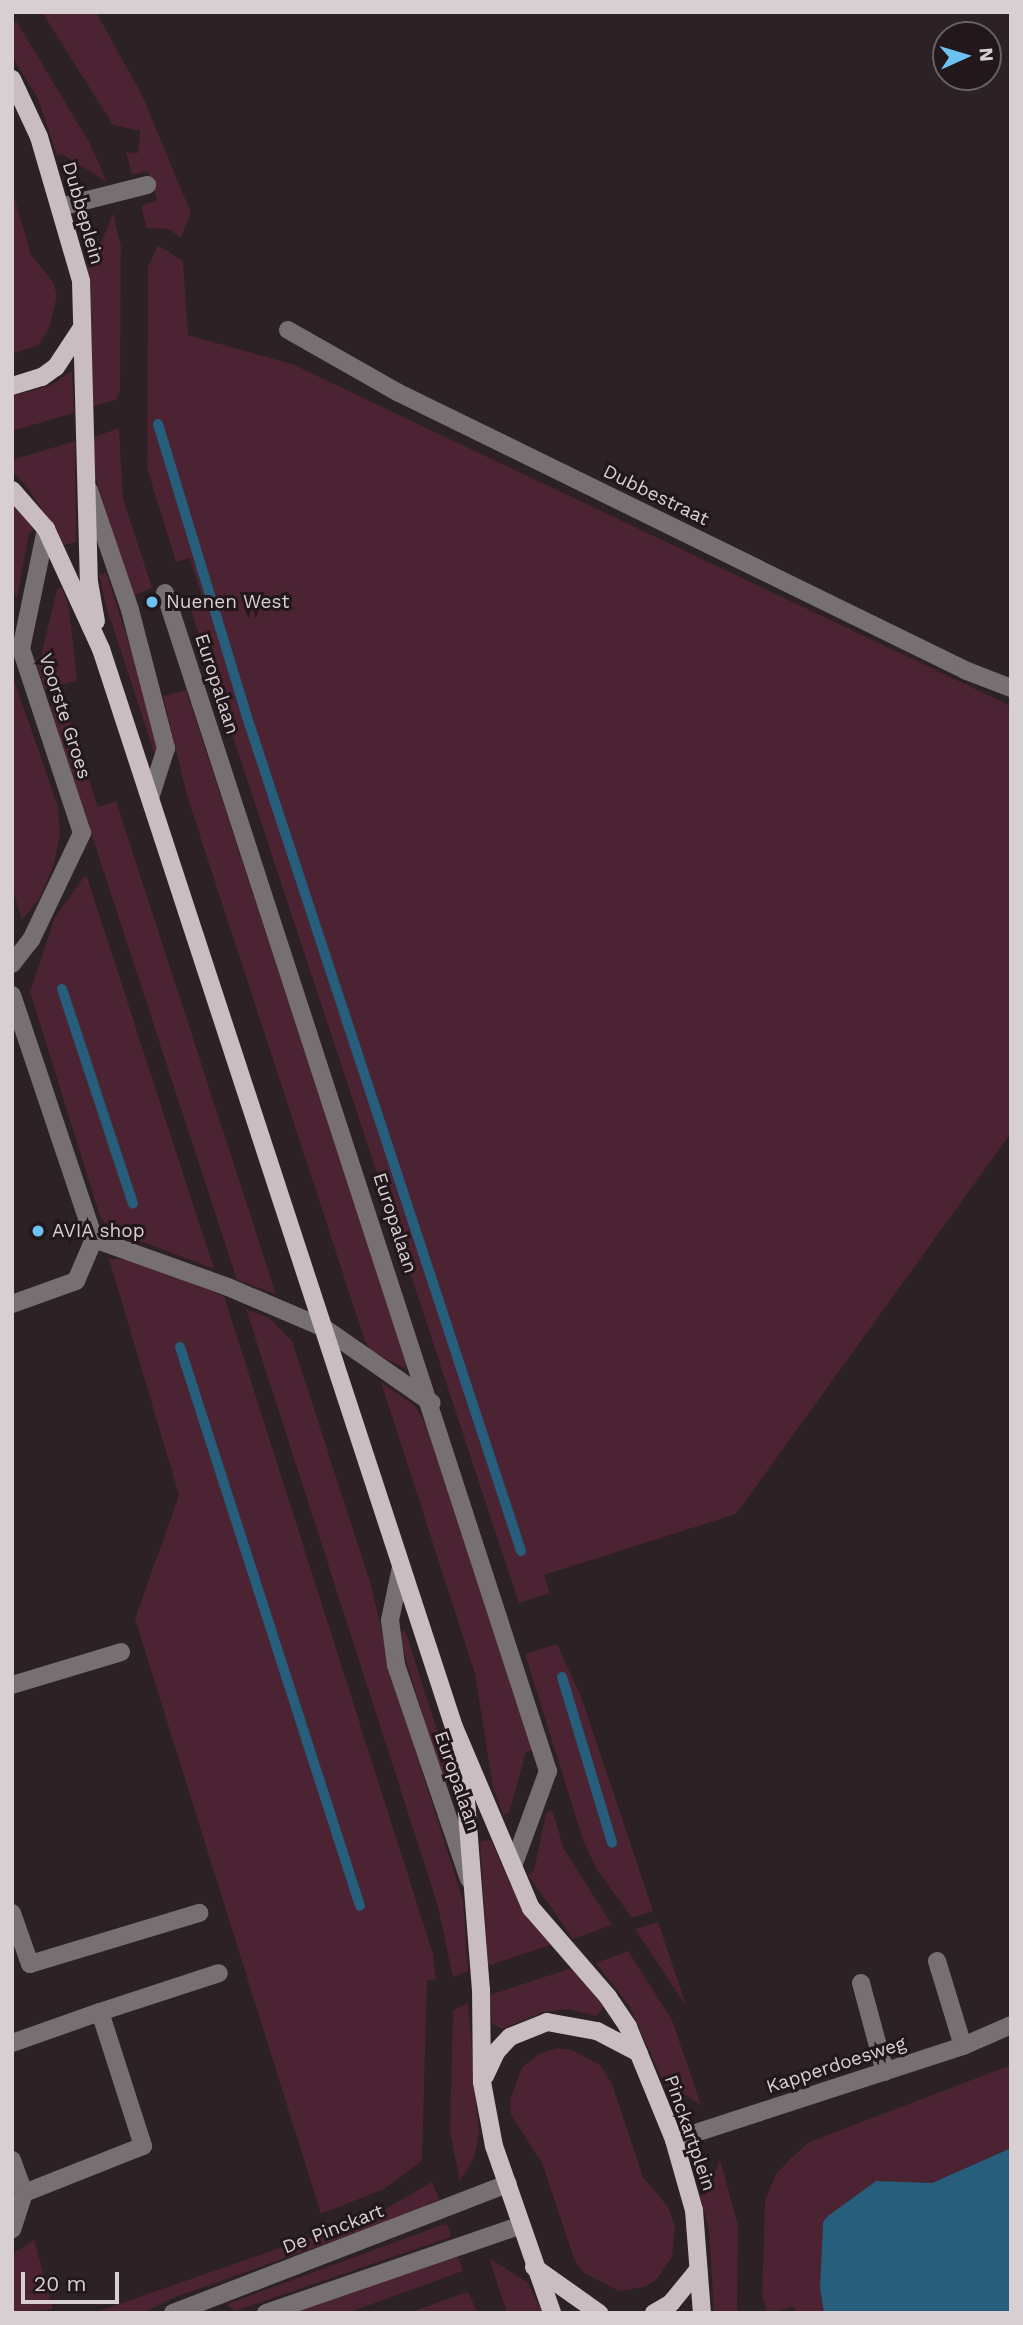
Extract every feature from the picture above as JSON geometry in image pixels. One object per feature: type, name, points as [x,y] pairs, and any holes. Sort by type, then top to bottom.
[{"type":"main road","points":[[12,79],[21,111]]},
{"type":"main road","name":"Dubbeplein","points":[[21,111],[60,207],[81,281],[83,327]]},
{"type":"main road","points":[[12,386],[42,377],[56,367],[83,327]]},
{"type":"main road","name":"Europalaan","points":[[83,327],[89,583],[101,649]]},
{"type":"main road","name":"Europalaan","points":[[12,489],[46,528],[101,649],[454,1727],[531,1909],[608,1997],[639,2053]]},
{"type":"main road","name":"Europalaan","points":[[454,1727],[466,1800],[481,1989],[482,2082]]},
{"type":"main road","points":[[552,2313],[494,2146],[482,2082],[496,2052],[510,2037],[547,2022],[597,2031],[639,2053]]},
{"type":"main road","name":"Pinckartplein","points":[[639,2053],[674,2140],[694,2210],[698,2270]]},
{"type":"main road","points":[[534,2267],[599,2313]]},
{"type":"main road","points":[[654,2313],[671,2303],[698,2270]]},
{"type":"main road","points":[[698,2270],[702,2313]]},
{"type":"street","points":[[60,207],[147,185]]},
{"type":"street","name":"Dubbestraat","points":[[288,330],[397,392],[967,671],[1011,688]]},
{"type":"street","name":"Europalaan","points":[[85,480],[130,610],[159,711],[166,748],[150,798]]},
{"type":"street","name":"Voorste Groes","points":[[12,964],[31,940],[82,833],[21,649],[46,528]]},
{"type":"street","name":"Europalaan","points":[[165,593],[432,1403],[548,1771],[513,1866]]},
{"type":"street","points":[[12,995],[94,1239],[76,1281],[12,1304]]},
{"type":"street","points":[[94,1239],[229,1287],[324,1328],[432,1403]]},
{"type":"street","name":"Europalaan","points":[[401,1567],[390,1620],[396,1665],[471,1884]]},
{"type":"street","points":[[12,1685],[121,1652]]},
{"type":"street","points":[[12,1913],[30,1964],[199,1913]]},
{"type":"street","points":[[937,1961],[963,2046]]},
{"type":"street","points":[[12,2043],[219,1973]]},
{"type":"street","points":[[861,1983],[886,2072]]},
{"type":"street","points":[[24,2193],[143,2146],[100,2012]]},
{"type":"street","name":"Kapperdoesweg","points":[[674,2140],[963,2046],[1011,2025]]},
{"type":"street","points":[[12,2160],[24,2193],[12,2229]]},
{"type":"street","name":"De Pinckart","points":[[173,2313],[508,2184]]},
{"type":"street","points":[[266,2313],[521,2225]]},
{"type":"shaded area","points":[[42,12],[96,12],[142,95],[191,213],[181,238],[169,229],[147,228],[141,206],[157,200],[148,171],[132,175],[126,152],[138,153],[140,131],[113,125]]},
{"type":"shaded area","points":[[17,22],[89,142],[107,182],[62,154],[57,155],[38,99],[12,56],[12,23]]},
{"type":"shaded area","points":[[12,189],[31,255],[53,282],[57,295],[50,326],[39,345],[12,354]]},
{"type":"shaded area","points":[[113,213],[121,247],[120,392],[116,400],[93,406],[87,265],[93,263]]},
{"type":"shaded area","points":[[158,245],[183,261],[188,335],[292,364],[1011,706],[1011,1133],[736,1514],[544,1575],[550,1593],[519,1603],[189,604],[203,599],[190,558],[176,562],[147,468],[148,267]]},
{"type":"shaded area","points":[[72,371],[74,413],[12,431],[12,396],[50,386]]},
{"type":"shaded area","points":[[119,428],[123,499],[152,588],[132,596],[94,473],[94,437]]},
{"type":"shaded area","points":[[75,441],[76,542],[64,545],[28,488],[12,471],[12,460]]},
{"type":"shaded area","points":[[12,501],[34,530],[29,533],[17,599],[12,586]]},
{"type":"shaded area","points":[[106,572],[149,706],[160,753],[155,755],[106,606],[99,575]]},
{"type":"shaded area","points":[[62,587],[69,608],[77,680],[45,690],[35,658],[41,656],[57,589]]},
{"type":"shaded area","points":[[12,674],[58,807],[60,833],[54,864],[39,899],[22,920],[12,887]]},
{"type":"shaded area","points":[[186,690],[407,1363],[406,1369],[371,1351],[365,1341],[187,796],[163,696]]},
{"type":"shaded area","points":[[63,702],[98,807],[116,801],[276,1294],[237,1280],[50,707]]},
{"type":"shaded area","points":[[84,877],[87,877],[214,1269],[111,1230],[100,1216],[30,992],[55,917]]},
{"type":"shaded area","points":[[109,1259],[130,1259],[224,1296],[433,1954],[436,1979],[427,1980],[422,2161],[384,2189],[321,2214],[135,1619],[179,1495]]},
{"type":"shaded area","points":[[246,1309],[269,1318],[292,1341],[371,1585],[394,1683],[463,1900],[468,1971],[453,1977],[437,1903]]},
{"type":"shaded area","points":[[381,1382],[415,1406],[426,1425],[532,1750],[526,1752],[509,1813],[503,1815],[493,1787],[475,1674]]},
{"type":"shaded area","points":[[405,1630],[453,1780],[444,1783],[399,1633]]},
{"type":"shaded area","points":[[557,1644],[582,1699],[653,1911],[632,1918],[596,1868],[583,1840],[525,1654]]},
{"type":"shaded area","points":[[552,1810],[564,1849],[612,1925],[573,1939],[528,1875],[534,1871],[546,1813]]},
{"type":"shaded area","points":[[491,1840],[510,1884],[550,1945],[488,1966],[480,1841]]},
{"type":"shaded area","points":[[658,1922],[687,2008],[635,1929]]},
{"type":"shaded area","points":[[628,1951],[672,2020],[701,2105],[670,2085],[665,2086],[630,2007],[596,1963]]},
{"type":"shaded area","points":[[572,1968],[604,2007],[597,2016],[567,2009],[543,2012],[502,2029],[492,2024],[490,1995]]},
{"type":"shaded area","points":[[468,2002],[479,2133],[474,2158],[460,2181],[450,2132],[453,2011]]},
{"type":"shaded area","points":[[557,2048],[572,2050],[600,2065],[612,2084],[643,2177],[668,2207],[675,2226],[672,2257],[656,2280],[645,2287],[619,2291],[584,2273],[574,2259],[542,2163],[511,2115],[510,2100],[522,2067],[539,2054]]},
{"type":"shaded area","points":[[1011,2065],[1011,2148],[932,2183],[876,2181],[823,2222],[820,2288],[824,2313],[796,2313],[794,2307],[767,2313],[762,2296],[765,2200],[776,2174],[790,2159],[809,2142]]},
{"type":"shaded area","points":[[720,2160],[738,2225],[737,2313],[714,2313],[709,2229],[700,2196],[706,2194]]},
{"type":"shaded area","points":[[432,2182],[439,2199],[411,2213],[173,2298],[143,2313],[93,2313],[375,2215]]},
{"type":"shaded area","points":[[447,2223],[451,2237],[235,2311],[227,2304]]},
{"type":"shaded area","points":[[34,2240],[53,2309],[12,2313],[12,2254]]},
{"type":"shaded area","points":[[458,2257],[463,2271],[347,2313],[290,2313]]},
{"type":"shaded area","points":[[489,2258],[527,2282],[543,2313],[507,2313]]},
{"type":"shaded area","points":[[468,2292],[478,2313],[409,2313],[464,2293]]},
{"type":"water","points":[[1011,2148],[1011,2313],[824,2313],[820,2288],[823,2222],[828,2216],[876,2181],[932,2183]]},
{"type":"waterway","points":[[158,424],[246,714],[521,1551]]},
{"type":"waterway","points":[[62,989],[133,1204]]},
{"type":"waterway","points":[[180,1347],[360,1906]]},
{"type":"waterway","points":[[562,1677],[612,1843]]},
{"type":"place","name":"Nuenen West","points":[[152,602]]},
{"type":"place","name":"AVIA shop","points":[[38,1231]]}]
